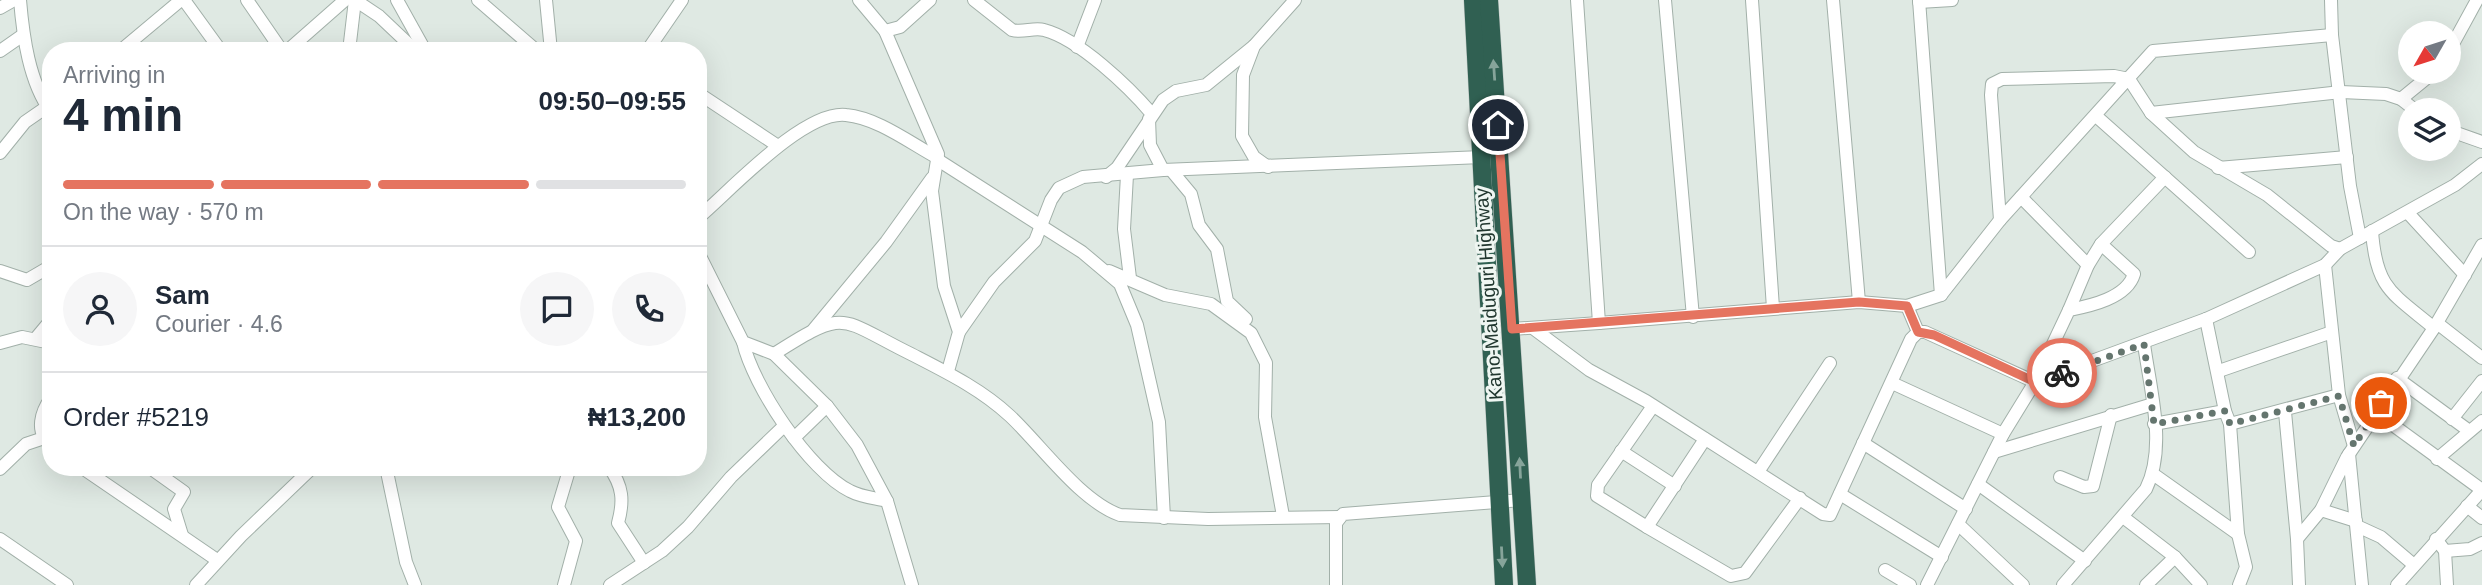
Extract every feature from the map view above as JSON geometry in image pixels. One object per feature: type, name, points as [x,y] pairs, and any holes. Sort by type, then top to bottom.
[{"type":"highway","name":"Kano-Maiduguri Highway","points":[[1473,0],[1504,585]]},
{"type":"highway","name":"Kano-Maiduguri Highway","points":[[1489,0],[1527,585]]},
{"type":"street","points":[[0,8],[14,0]]},
{"type":"street","points":[[20,0],[23,36],[42,87]]},
{"type":"street","points":[[131,42],[183,0],[214,42]]},
{"type":"street","points":[[247,0],[278,42]]},
{"type":"street","points":[[296,42],[345,0]]},
{"type":"street","points":[[350,42],[355,0],[412,42]]},
{"type":"street","points":[[397,0],[410,18],[417,42]]},
{"type":"street","points":[[478,0],[527,42]]},
{"type":"street","points":[[547,0],[550,42]]},
{"type":"street","points":[[653,42],[682,0]]},
{"type":"street","points":[[859,0],[885,31],[938,159],[932,191],[944,286],[959,332]]},
{"type":"street","points":[[885,31],[900,27],[930,0]]},
{"type":"street","points":[[974,0],[1012,30],[1042,29],[1077,47],[1136,95],[1151,116],[1150,145],[1167,170],[1191,194],[1199,225],[1217,249],[1224,294],[1256,331],[1256,340]]},
{"type":"street","points":[[1077,47],[1096,0]]},
{"type":"street","points":[[1106,177],[1117,167],[1163,100],[1176,91],[1206,85],[1254,46],[1295,0]]},
{"type":"street","points":[[1577,0],[1598,323]]},
{"type":"street","points":[[1665,0],[1693,317]]},
{"type":"street","points":[[1752,0],[1773,308]]},
{"type":"street","points":[[1833,0],[1859,302]]},
{"type":"street","points":[[1941,295],[1919,1],[1952,0]]},
{"type":"street","points":[[2331,0],[2332,35],[2347,157],[2366,234],[2385,287],[2482,358]]},
{"type":"street","points":[[2461,29],[2477,0]]},
{"type":"street","points":[[1512,329],[1859,302],[1907,306],[1941,295],[2000,220],[2153,51],[2332,35]]},
{"type":"street","points":[[0,51],[23,36]]},
{"type":"street","points":[[1254,46],[1243,75],[1241,136],[1254,157],[1268,167]]},
{"type":"street","points":[[2000,220],[1992,83],[2002,79],[2027,77],[2114,76],[2129,79],[2151,113],[2194,152],[2267,195],[2332,246],[2340,248]]},
{"type":"street","points":[[2402,98],[2419,84]]},
{"type":"street","points":[[2151,113],[2341,92],[2386,94],[2398,98]]},
{"type":"street","points":[[707,99],[778,146]]},
{"type":"street","points":[[0,153],[25,122],[42,112]]},
{"type":"street","points":[[707,210],[778,146],[825,117],[845,115],[864,119],[938,159],[1040,226],[1120,284],[1137,325],[1150,394],[1159,422],[1164,518]]},
{"type":"street","points":[[2096,116],[2249,252]]},
{"type":"street","points":[[2461,135],[2482,142]]},
{"type":"street","points":[[948,372],[959,332],[994,282],[1035,242],[1051,200],[1066,184],[1083,177],[1167,170],[1482,157]]},
{"type":"street","points":[[2218,168],[2347,157]]},
{"type":"street","points":[[1918,332],[1934,335],[2035,382],[2206,319],[2325,265],[2340,248],[2408,213],[2455,185],[2482,164]]},
{"type":"street","points":[[814,329],[886,242],[935,173]]},
{"type":"street","points":[[1126,174],[1124,229],[1130,278]]},
{"type":"street","points":[[1927,585],[2003,434],[2035,382],[2088,265],[2101,244],[2165,177]]},
{"type":"street","points":[[2021,197],[2088,265]]},
{"type":"street","points":[[2408,213],[2465,275]]},
{"type":"street","points":[[2069,310],[2097,303],[2119,293],[2132,282],[2134,274],[2101,244]]},
{"type":"street","points":[[2297,539],[2321,510],[2375,412],[2435,325],[2482,245]]},
{"type":"street","points":[[2325,265],[2339,396],[2352,450],[2362,585]]},
{"type":"street","points":[[1102,269],[1130,278],[1165,295],[1211,304],[1243,325],[1256,340],[1266,363],[1265,417],[1283,516]]},
{"type":"street","points":[[707,270],[743,342],[753,376],[784,426],[842,487],[852,493],[887,501]]},
{"type":"street","points":[[0,271],[27,280],[42,271]]},
{"type":"street","points":[[1907,306],[1918,332]]},
{"type":"street","points":[[2206,319],[2230,424],[2238,534],[2246,567],[2239,585]]},
{"type":"street","points":[[774,354],[814,329],[843,321],[862,326],[948,372],[1008,414],[1106,510],[1138,518],[1339,517],[1522,500]]},
{"type":"street","points":[[1534,328],[1579,363],[1653,406],[1823,514],[1830,515],[1912,339],[1918,332]]},
{"type":"street","points":[[36,338],[42,331]]},
{"type":"street","points":[[2219,371],[2332,332]]},
{"type":"street","points":[[0,343],[14,338],[42,340]]},
{"type":"street","points":[[743,342],[774,354],[827,406],[857,445],[887,501],[909,583]]},
{"type":"street","points":[[2063,585],[2146,489],[2154,474],[2153,404],[2144,344]]},
{"type":"street","points":[[1758,472],[1830,363]]},
{"type":"street","points":[[2397,378],[2468,430]]},
{"type":"street","points":[[2452,419],[2482,381]]},
{"type":"street","points":[[1892,383],[2003,434]]},
{"type":"street","points":[[2230,424],[2339,396]]},
{"type":"street","points":[[1994,452],[2153,404]]},
{"type":"street","points":[[794,438],[827,406]]},
{"type":"street","points":[[1653,406],[1598,485],[1597,496],[1731,576],[1745,573],[1800,498]]},
{"type":"street","points":[[2154,424],[2225,411]]},
{"type":"street","points":[[2285,412],[2299,585]]},
{"type":"street","points":[[2375,412],[2482,490],[2397,585]]},
{"type":"street","points":[[2060,478],[2084,487],[2093,486],[2111,415]]},
{"type":"street","points":[[2437,458],[2482,421]]},
{"type":"street","points":[[610,585],[644,563],[688,527],[731,477],[784,426]]},
{"type":"street","points":[[1647,527],[1705,439]]},
{"type":"street","points":[[0,469],[26,444],[42,442]]},
{"type":"street","points":[[1863,443],[1966,509]]},
{"type":"street","points":[[1621,451],[1675,486]]},
{"type":"street","points":[[2154,474],[2238,534]]},
{"type":"street","points":[[94,476],[217,560]]},
{"type":"street","points":[[162,476],[184,492],[174,509],[182,535]]},
{"type":"street","points":[[196,585],[217,560],[304,476]]},
{"type":"street","points":[[388,476],[406,562],[415,585]]},
{"type":"street","points":[[564,585],[576,541],[558,507],[567,476]]},
{"type":"street","points":[[614,476],[621,487],[623,504],[618,523],[644,563]]},
{"type":"street","points":[[1978,484],[2085,561]]},
{"type":"street","points":[[1840,494],[1942,557]]},
{"type":"street","points":[[2467,506],[2482,518]]},
{"type":"street","points":[[2321,510],[2381,537],[2414,565]]},
{"type":"street","points":[[1336,585],[1336,523],[1339,517]]},
{"type":"street","points":[[2123,517],[2175,558],[2201,585]]},
{"type":"street","points":[[1958,524],[2023,585]]},
{"type":"street","points":[[0,539],[67,585]]},
{"type":"street","points":[[2437,539],[2445,551],[2447,585]]},
{"type":"street","points":[[2445,551],[2470,549],[2482,543]]},
{"type":"street","points":[[2146,585],[2175,558]]},
{"type":"street","points":[[1885,570],[1910,585]]},
{"type":"way so far","points":[[2062,373],[2144,344],[2154,424],[2225,411],[2230,424],[2339,396],[2354,446],[2381,403]]},
{"type":"route","points":[[1498,125],[1512,329],[1859,302],[1907,306],[1918,332],[1934,335],[2035,382],[2062,373]]}]
